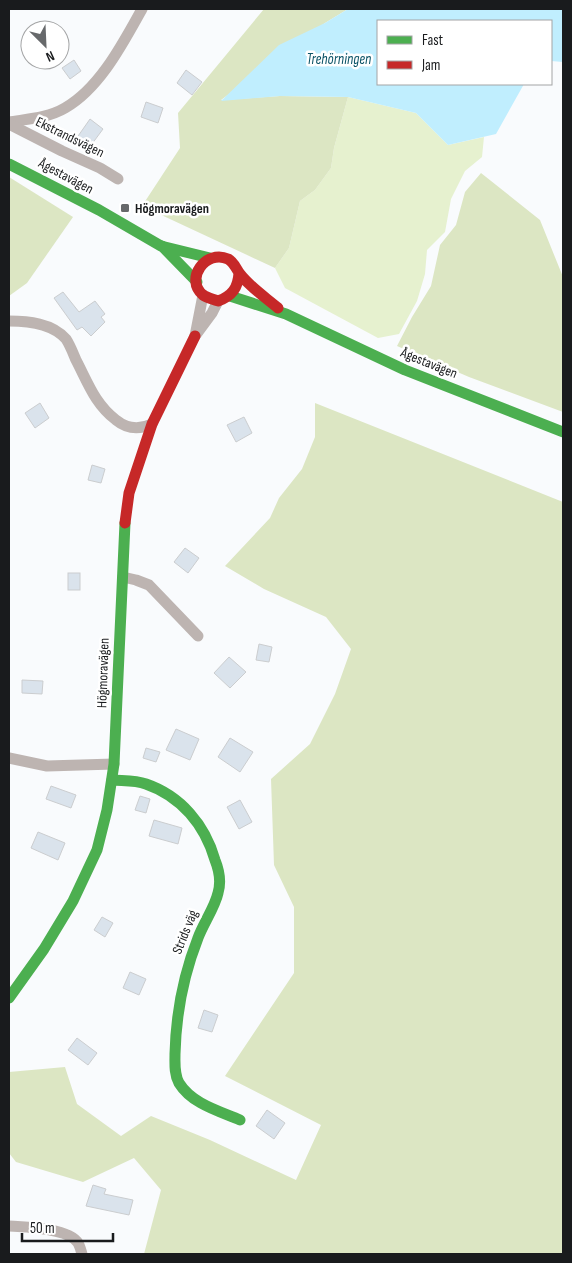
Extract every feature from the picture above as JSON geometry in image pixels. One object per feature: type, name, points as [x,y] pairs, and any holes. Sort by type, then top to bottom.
[{"type":"street","name":"Ekstrandsvägen","points":[[9,123],[48,115],[64,108],[94,86],[142,9]]},
{"type":"street","name":"Ekstrandsvägen","points":[[9,123],[62,151],[100,168],[118,179]]},
{"type":"street","name":"Ågestavägen","points":[[9,164],[162,246],[210,258],[224,258],[231,261],[239,273],[286,314]]},
{"type":"street","name":"Ågestavägen","points":[[162,246],[197,282],[204,295]]},
{"type":"street","points":[[197,282],[196,273],[201,264],[210,258]]},
{"type":"street","points":[[204,295],[218,301],[230,296],[236,291],[239,283],[239,273]]},
{"type":"street","name":"Högmoravägen","points":[[195,336],[204,295]]},
{"type":"street","name":"Ågestavägen","points":[[230,296],[286,314],[405,370],[563,432]]},
{"type":"street","name":"Högmoravägen","points":[[9,998],[44,949],[73,901],[97,850],[107,810],[114,764],[120,606],[126,516],[130,493],[152,424],[195,336],[212,313],[218,301]]},
{"type":"street","points":[[9,321],[28,321],[50,328],[65,339],[94,397],[105,412],[124,427],[144,428],[152,424]]},
{"type":"street","points":[[123,577],[149,585],[198,636]]},
{"type":"street","points":[[9,758],[47,766],[114,764]]},
{"type":"street","name":"Strids väg","points":[[112,780],[140,782],[163,792],[195,818],[210,844],[218,868],[219,891],[205,920],[184,976],[176,1019],[175,1069],[179,1083],[197,1102],[240,1120]]},
{"type":"street","points":[[9,1226],[33,1227],[69,1236],[78,1242],[82,1254]]},
{"type":"green space","points":[[264,9],[348,9],[325,23],[221,100],[280,96],[348,97],[334,148],[331,168],[315,190],[300,201],[289,248],[275,268],[142,206],[180,148],[178,113]]},
{"type":"green space","points":[[348,97],[416,113],[448,145],[484,137],[482,157],[465,171],[451,199],[445,232],[427,250],[425,274],[417,301],[399,334],[378,338],[285,288],[275,268],[289,248],[300,201],[315,190],[331,168],[334,148]]},
{"type":"green space","points":[[481,173],[540,220],[563,277],[563,412],[469,377],[397,346],[431,286],[440,245],[456,225],[465,192]]},
{"type":"green space","points":[[9,177],[73,217],[27,283],[9,296]]},
{"type":"green space","points":[[315,403],[563,502],[563,1254],[144,1254],[161,1190],[134,1158],[83,1182],[16,1162],[9,1153],[9,1072],[65,1067],[77,1104],[121,1136],[151,1116],[210,1140],[296,1180],[321,1125],[225,1076],[294,973],[294,907],[274,865],[271,779],[310,744],[335,694],[351,649],[326,617],[264,589],[225,566],[270,518],[279,498],[302,469],[315,437]]},
{"type":"water","name":"Trehörningen","points":[[348,9],[563,9],[563,62],[552,61],[552,20],[377,20],[377,85],[523,85],[496,134],[448,145],[416,113],[348,97],[280,96],[221,101],[279,45],[325,23]]},
{"type":"building","points":[[74,60],[81,71],[70,79],[63,70],[70,70],[70,63]]},
{"type":"building","points":[[186,70],[202,82],[192,95],[177,83]]},
{"type":"building","points":[[146,102],[163,108],[158,123],[141,117]]},
{"type":"building","points":[[90,119],[103,129],[89,148],[76,139]]},
{"type":"building","points":[[63,292],[79,312],[95,301],[105,314],[101,317],[105,322],[91,336],[82,327],[77,330],[54,298]]},
{"type":"building","points":[[40,403],[49,418],[35,428],[25,413]]},
{"type":"building","points":[[244,417],[252,433],[236,442],[227,425]]},
{"type":"building","points":[[92,465],[105,469],[101,483],[88,480]]},
{"type":"building","points":[[185,548],[199,558],[188,573],[174,562]]},
{"type":"building","points":[[68,573],[80,573],[80,590],[68,590]]},
{"type":"building","points":[[259,644],[272,647],[269,662],[256,660]]},
{"type":"building","points":[[229,657],[246,672],[230,688],[214,673]]},
{"type":"building","points":[[22,680],[43,681],[42,694],[22,693]]},
{"type":"building","points":[[176,729],[199,739],[190,760],[166,750]]},
{"type":"building","points":[[230,738],[253,752],[240,772],[218,757]]},
{"type":"building","points":[[146,748],[160,752],[156,762],[143,758]]},
{"type":"building","points":[[51,786],[76,795],[71,808],[46,799]]},
{"type":"building","points":[[140,796],[150,799],[146,813],[135,810]]},
{"type":"building","points":[[240,800],[252,822],[239,829],[227,807]]},
{"type":"building","points":[[154,820],[182,828],[178,844],[149,836]]},
{"type":"building","points":[[38,832],[65,843],[58,860],[31,848]]},
{"type":"building","points":[[102,917],[113,923],[105,937],[94,930]]},
{"type":"building","points":[[130,972],[146,979],[139,995],[123,988]]},
{"type":"building","points":[[204,1010],[218,1015],[212,1032],[198,1028]]},
{"type":"building","points":[[77,1038],[97,1053],[88,1065],[68,1050]]},
{"type":"building","points":[[267,1110],[285,1123],[274,1139],[256,1126]]},
{"type":"building","points":[[93,1185],[106,1189],[104,1194],[133,1200],[129,1215],[86,1206]]},
{"type":"traffic: fast","points":[[9,164],[99,210],[161,246],[210,258]]},
{"type":"traffic: fast","points":[[162,246],[197,282]]},
{"type":"traffic: fast","points":[[230,296],[286,314],[405,370],[563,432]]},
{"type":"traffic: fast","points":[[9,998],[44,949],[73,901],[97,850],[107,810],[114,764],[125,523]]},
{"type":"traffic: fast","points":[[112,780],[142,783],[159,789],[170,796],[190,813],[211,847],[218,872],[219,889],[198,938],[184,981],[177,1024],[175,1068],[179,1083],[198,1102],[240,1120]]},
{"type":"traffic: jam","points":[[239,273],[233,291],[227,297],[218,301],[203,295],[196,281],[200,267],[205,262],[212,258],[228,259],[248,283],[278,308]]},
{"type":"traffic: jam","points":[[125,523],[129,493],[152,424],[195,336]]},
{"type":"place","name":"Högmoravägen","points":[[125,208]]}]
